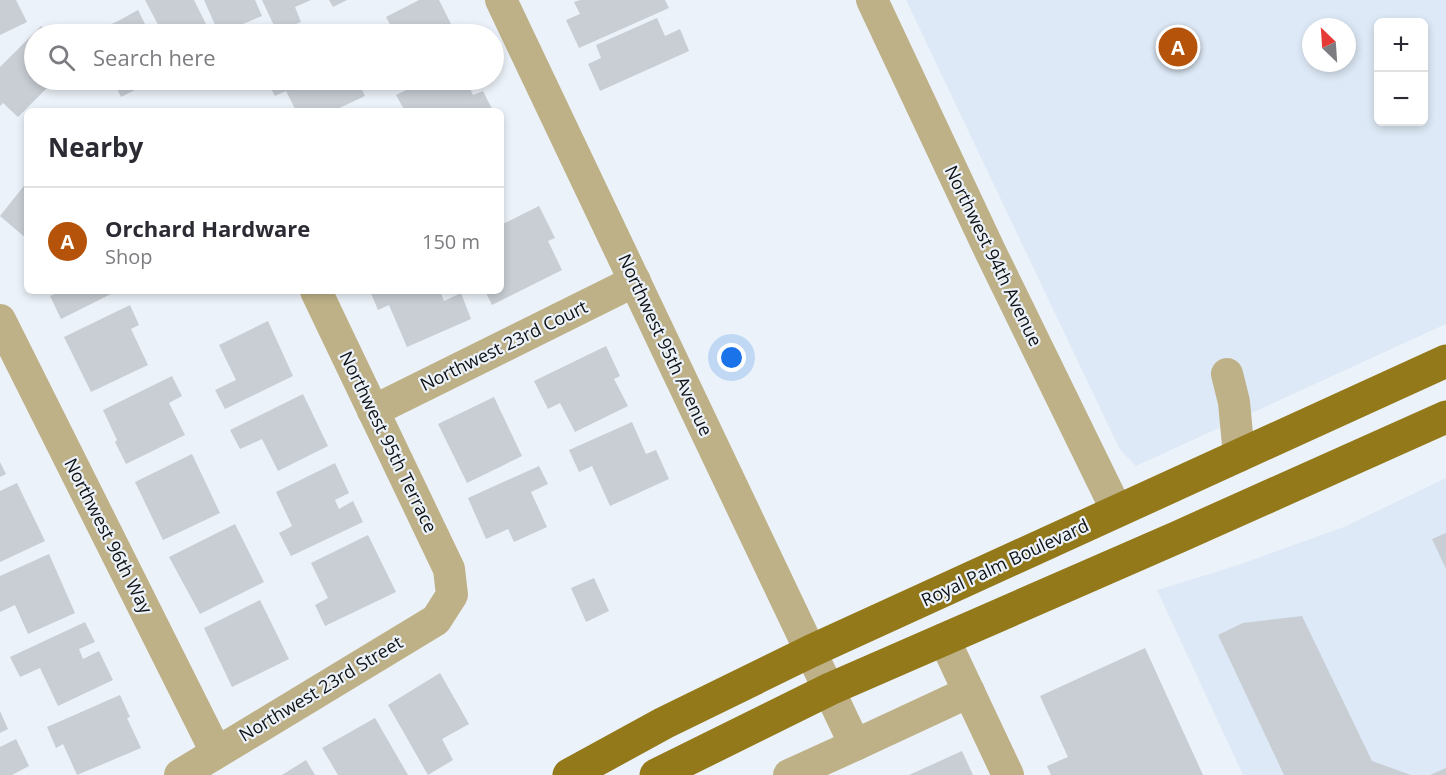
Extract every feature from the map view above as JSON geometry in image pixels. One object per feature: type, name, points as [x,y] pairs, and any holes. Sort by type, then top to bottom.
[{"type":"main road","name":"Royal Palm Boulevard","points":[[569,775],[664,723],[811,651],[1446,361]]},
{"type":"main road","points":[[656,775],[830,689],[1446,417]]},
{"type":"main road","points":[[1178,537],[1233,471],[1239,456]]},
{"type":"street","name":"Northwest 95th Avenue","points":[[501,0],[855,745]]},
{"type":"street","name":"Northwest 94th Avenue","points":[[872,0],[990,251],[1117,511]]},
{"type":"street","name":"Northwest 23rd Court","points":[[373,411],[635,281]]},
{"type":"street","name":"Northwest 95th Terrace","points":[[317,294],[449,569],[452,595]]},
{"type":"street","name":"Northwest 96th Way","points":[[0,320],[216,752]]},
{"type":"street","points":[[1227,374],[1234,402],[1239,456]]},
{"type":"street","name":"Northwest 23rd Street","points":[[180,775],[436,620],[452,595]]},
{"type":"street","points":[[944,639],[1008,775]]},
{"type":"street","points":[[789,775],[969,692]]},
{"type":"shaded area","points":[[906,0],[1446,0],[1446,324],[1136,466],[1120,450]]},
{"type":"shaded area","points":[[1446,478],[1446,775],[1243,775],[1157,590],[1238,565],[1344,527]]},
{"type":"building","points":[[0,0],[16,0],[27,22],[0,35]]},
{"type":"building","points":[[145,0],[194,0],[206,24],[158,24]]},
{"type":"building","points":[[204,0],[255,0],[262,16],[243,24],[215,24]]},
{"type":"building","points":[[262,0],[311,0],[295,7],[301,22],[273,24]]},
{"type":"building","points":[[329,0],[347,0],[333,7]]},
{"type":"building","points":[[419,0],[439,0],[451,24],[390,24],[386,17]]},
{"type":"building","points":[[580,0],[665,0],[669,8],[579,48],[566,20],[580,14],[574,2]]},
{"type":"building","points":[[138,10],[145,24],[112,24]]},
{"type":"building","points":[[657,18],[665,36],[680,29],[689,51],[600,91],[588,64],[601,58],[596,45]]},
{"type":"building","points":[[24,43],[24,90],[45,90],[27,108],[24,108],[18,117],[3,103],[0,106],[0,67]]},
{"type":"building","points":[[118,90],[135,90],[121,97]]},
{"type":"building","points":[[272,90],[362,90],[365,96],[339,108],[294,108],[286,91],[275,96]]},
{"type":"building","points":[[406,90],[471,90],[473,95],[483,91],[492,108],[403,108],[396,95]]},
{"type":"building","points":[[24,186],[24,236],[0,216]]},
{"type":"building","points":[[539,206],[555,238],[548,241],[562,270],[492,305],[486,294],[504,294],[504,224]]},
{"type":"building","points":[[54,294],[111,294],[61,319],[50,296]]},
{"type":"building","points":[[371,294],[441,294],[444,301],[461,294],[471,319],[407,347],[389,305],[378,310]]},
{"type":"building","points":[[130,305],[139,325],[131,329],[148,365],[91,392],[64,337]]},
{"type":"building","points":[[268,321],[293,376],[225,409],[215,390],[236,380],[219,345]]},
{"type":"building","points":[[606,346],[620,376],[614,379],[628,406],[575,432],[560,403],[548,409],[534,381]]},
{"type":"building","points":[[172,376],[182,396],[169,403],[185,435],[126,464],[103,410]]},
{"type":"building","points":[[303,394],[328,446],[278,471],[262,439],[240,449],[230,430]]},
{"type":"building","points":[[494,397],[522,456],[467,483],[438,424]]},
{"type":"building","points":[[632,422],[646,454],[656,450],[669,479],[610,506],[592,466],[579,472],[569,450]]},
{"type":"building","points":[[192,454],[220,513],[163,540],[135,482]]},
{"type":"building","points":[[0,462],[6,474],[0,477]]},
{"type":"building","points":[[335,463],[349,493],[335,500],[339,509],[353,501],[363,522],[291,556],[279,533],[292,526],[276,492]]},
{"type":"building","points":[[539,466],[548,484],[531,492],[547,527],[514,542],[508,529],[486,539],[468,498]]},
{"type":"building","points":[[17,483],[45,541],[0,562],[0,491]]},
{"type":"building","points":[[235,524],[264,582],[200,614],[169,557]]},
{"type":"building","points":[[1446,533],[1446,569],[1432,539]]},
{"type":"building","points":[[368,535],[396,592],[325,626],[315,605],[328,598],[311,563]]},
{"type":"building","points":[[49,554],[75,613],[28,634],[15,605],[0,612],[0,576]]},
{"type":"building","points":[[594,578],[609,611],[586,622],[571,588]]},
{"type":"building","points":[[260,600],[289,659],[232,687],[204,628]]},
{"type":"building","points":[[1302,616],[1372,761],[1411,775],[1284,775],[1218,635],[1243,623]]},
{"type":"building","points":[[85,622],[95,642],[79,649],[83,659],[99,651],[113,680],[58,706],[40,668],[20,677],[10,657]]},
{"type":"building","points":[[1145,648],[1203,775],[1051,775],[1047,766],[1068,757],[1040,696]]},
{"type":"building","points":[[440,673],[469,724],[442,739],[453,760],[428,775],[388,705]]},
{"type":"building","points":[[120,695],[130,717],[127,718],[141,748],[77,775],[63,744],[56,748],[47,727]]},
{"type":"building","points":[[0,711],[8,729],[0,733]]},
{"type":"building","points":[[375,718],[408,775],[338,775],[322,748]]},
{"type":"building","points":[[16,739],[29,766],[12,775],[0,775],[0,747]]},
{"type":"building","points":[[962,751],[973,775],[909,775]]},
{"type":"building","points":[[306,760],[315,775],[282,775]]},
{"type":"building","points":[[1446,768],[1446,775],[1430,775]]},
{"type":"place","name":"Orchard Hardware","points":[[1178,47]]}]
